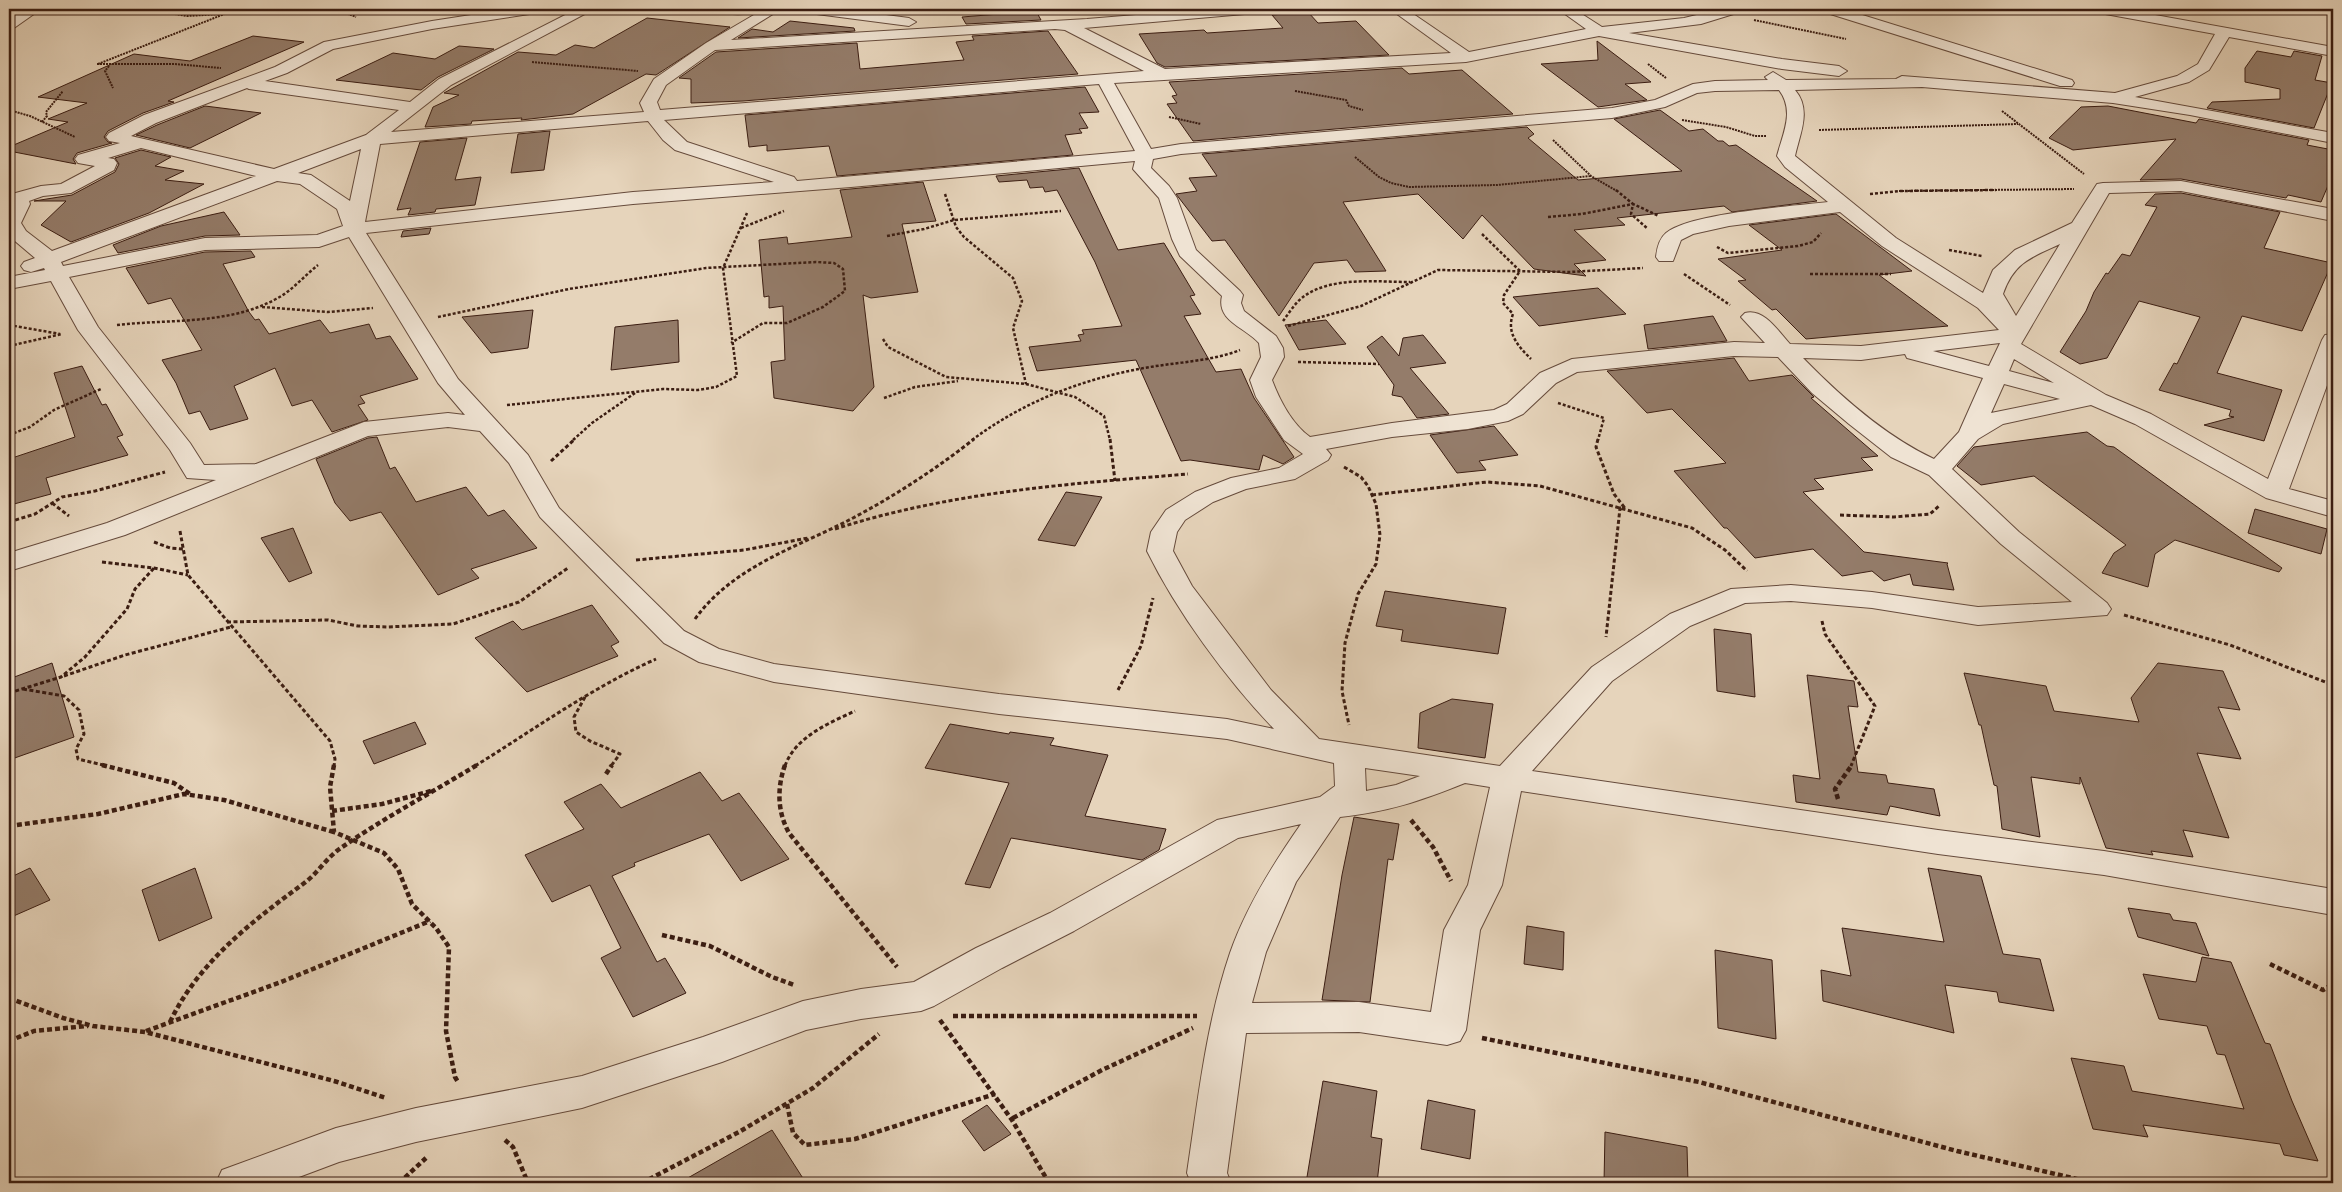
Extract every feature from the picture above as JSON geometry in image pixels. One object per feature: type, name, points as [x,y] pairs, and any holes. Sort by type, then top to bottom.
[{"type":"street","points":[[9,25],[34,9]]},
{"type":"street","points":[[115,137],[150,119],[244,85],[329,45],[432,25],[536,9]]},
{"type":"street","points":[[354,229],[372,139],[445,82],[587,9]]},
{"type":"street","points":[[729,9],[747,9]]},
{"type":"street","points":[[774,9],[711,46],[657,86],[648,104],[652,106],[652,116],[663,128],[668,138],[681,146],[782,180],[824,183]]},
{"type":"street","points":[[809,9],[968,32],[1009,36],[1085,23]]},
{"type":"street","points":[[711,46],[968,32],[1256,9]]},
{"type":"street","points":[[1397,9],[1466,57]]},
{"type":"street","points":[[1565,9],[1600,32],[1725,25],[1784,86],[1797,106],[1798,113],[1786,156],[1791,164],[1889,242]]},
{"type":"street","points":[[1829,9],[2113,98],[2183,79],[2204,67],[2224,32]]},
{"type":"street","points":[[2100,9],[2333,50]]},
{"type":"street","points":[[2118,9],[2135,14]]},
{"type":"street","points":[[9,283],[275,175],[372,139],[1162,74],[1466,57],[1600,32],[1707,19],[1725,25],[1782,64],[1920,83],[2113,98],[2190,110],[2333,138]]},
{"type":"street","points":[[1067,25],[1162,74]]},
{"type":"street","points":[[1104,79],[1145,155],[1142,169],[1167,195],[1176,215],[1180,239],[1189,254],[1227,287],[1233,295],[1231,303],[1234,314],[1265,336],[1274,352],[1271,367],[1261,380],[1267,397],[1292,435],[1312,450]]},
{"type":"street","points":[[9,274],[204,244],[319,241],[354,229],[633,198],[939,174],[1145,155],[1181,149],[1636,110],[1659,104],[1693,89],[1715,86],[1920,83]]},
{"type":"street","points":[[244,85],[413,107]]},
{"type":"street","points":[[115,137],[275,175],[305,179],[345,206],[354,229],[451,386],[482,417],[519,460],[549,512],[679,640],[710,656],[774,672],[999,704],[1227,729],[1349,755],[1845,828],[2104,863],[2333,902]]},
{"type":"street","points":[[140,143],[84,159],[108,163],[108,166],[65,188],[42,191],[20,198],[21,204],[10,223],[18,235],[53,266],[88,330],[128,378],[181,448],[196,473],[261,471]]},
{"type":"street","points":[[224,163],[261,163],[342,150]]},
{"type":"street","points":[[1970,434],[1996,373],[2013,340],[2103,188],[2181,186],[2333,215]]},
{"type":"street","points":[[1666,257],[1667,244],[1675,235],[1685,230],[1716,222],[1842,203]]},
{"type":"street","points":[[1778,214],[1827,218],[1856,226],[1889,242],[1986,304],[2013,340],[2098,400]]},
{"type":"street","points":[[2013,340],[1993,294],[2000,274],[2022,254],[2080,227]]},
{"type":"street","points":[[1752,317],[1820,388],[1900,452],[1938,470],[2010,538],[2096,609]]},
{"type":"street","points":[[1309,748],[1260,697],[1180,588],[1160,551],[1164,532],[1175,515],[1204,497],[1240,483],[1286,474],[1312,450],[1392,430],[1468,422],[1500,416],[1515,409],[1541,385],[1572,366],[1734,349],[1784,349],[1829,354],[1861,353],[2013,340]]},
{"type":"street","points":[[2275,493],[2333,340]]},
{"type":"street","points":[[1895,349],[2098,400],[2143,419],[2275,493],[2333,509]]},
{"type":"street","points":[[1938,470],[1970,434],[1995,419],[2025,411],[2098,400]]},
{"type":"street","points":[[9,563],[16,558],[116,529],[364,430],[482,417]]},
{"type":"street","points":[[1230,1018],[1359,1017],[1447,1030],[1462,930],[1485,885],[1508,778],[1602,674],[1680,620],[1741,595],[1791,593],[1872,600],[1978,616],[2096,609]]},
{"type":"street","points":[[1211,1183],[1207,1173],[1230,1018],[1248,952],[1281,878],[1330,806],[1351,790],[1349,755]]},
{"type":"street","points":[[236,1183],[336,1145],[416,1125],[582,1092],[708,1051],[802,1016],[861,1004],[928,1004],[989,958],[1062,922],[1229,828],[1330,806],[1375,802],[1463,771]]},
{"type":"path","points":[[237,9],[97,64],[110,66],[174,64],[220,68],[243,78],[244,85]]},
{"type":"path","points":[[157,11],[187,16],[272,9]]},
{"type":"path","points":[[1725,25],[1846,39]]},
{"type":"path","points":[[110,66],[105,71],[106,78],[114,88]]},
{"type":"path","points":[[1970,87],[2103,188]]},
{"type":"path","points":[[42,122],[47,116],[46,112],[63,91]]},
{"type":"path","points":[[1294,91],[1346,100],[1348,106],[1365,110]]},
{"type":"path","points":[[9,110],[30,116],[87,142],[115,137]]},
{"type":"path","points":[[1531,119],[1548,123],[1547,129],[1552,140],[1591,176],[1612,187],[1633,204],[1660,216]]},
{"type":"path","points":[[1357,135],[1350,142],[1348,149],[1357,160],[1379,177],[1391,183],[1409,187],[1497,185],[1591,176]]},
{"type":"path","points":[[939,174],[954,220],[964,237],[1013,278],[1022,301],[1013,328],[1026,384]]},
{"type":"path","points":[[1842,203],[1902,191],[2004,192],[2103,188]]},
{"type":"path","points":[[482,417],[636,392],[716,387],[737,376],[723,268],[757,189]]},
{"type":"path","points":[[1548,217],[1582,214],[1633,204]]},
{"type":"path","points":[[1633,204],[1631,214],[1662,243],[1666,257],[1679,270],[1721,299],[1752,317]]},
{"type":"path","points":[[887,236],[924,229],[954,220],[1062,211]]},
{"type":"path","points":[[88,330],[137,322],[204,318],[259,307],[278,298],[336,250],[354,229]]},
{"type":"path","points":[[1482,234],[1520,271]]},
{"type":"path","points":[[170,1022],[176,1005],[220,952],[286,895],[316,874],[324,862],[337,851],[585,696],[631,670],[657,658],[679,640],[709,601],[733,581],[776,555],[854,517],[922,478],[948,461],[980,435],[1018,410],[1077,384],[1130,370],[1213,357],[1236,351],[1294,324],[1361,306],[1438,270],[1544,270],[1569,272],[1643,268],[1666,257]]},
{"type":"path","points":[[259,307],[408,316],[448,313],[569,289],[706,268],[816,262],[834,263],[843,270],[845,291],[823,308],[788,324],[763,323],[732,343]]},
{"type":"path","points":[[1520,271],[1504,295],[1503,303],[1512,314],[1510,320],[1515,344],[1541,385],[1539,398],[1604,418],[1596,447],[1614,494],[1624,507],[1620,508],[1602,674]]},
{"type":"path","points":[[1810,274],[1893,274]]},
{"type":"path","points":[[1265,336],[1278,327],[1304,295],[1318,290],[1367,283],[1414,282]]},
{"type":"path","points":[[9,325],[63,334],[9,346]]},
{"type":"path","points":[[883,339],[888,347],[946,377],[963,380],[1026,384],[1036,390],[1070,396],[1103,415],[1108,425],[1114,481]]},
{"type":"path","points":[[1273,360],[1378,364]]},
{"type":"path","points":[[9,435],[30,427],[54,410],[79,398],[128,378]]},
{"type":"path","points":[[884,398],[915,387],[963,380]]},
{"type":"path","points":[[530,480],[592,423],[636,392]]},
{"type":"path","points":[[1312,450],[1358,474],[1368,486],[1379,514],[1380,534],[1376,566],[1363,583],[1348,630],[1341,680],[1342,708],[1353,736],[1384,760]]},
{"type":"path","points":[[9,522],[35,514],[62,497],[95,491],[190,464]]},
{"type":"path","points":[[227,622],[328,620],[358,626],[387,627],[453,624],[519,602],[562,571],[575,565],[599,560],[632,560],[732,552],[785,544],[816,536],[863,518],[918,505],[996,493],[1189,474]]},
{"type":"path","points":[[1372,495],[1487,482],[1540,486],[1692,528],[1725,550],[1770,594]]},
{"type":"path","points":[[1840,515],[1894,516],[1930,514],[1958,490]]},
{"type":"path","points":[[175,505],[188,575],[330,741],[335,759],[330,786],[334,832]]},
{"type":"path","points":[[1102,715],[1123,683],[1150,617],[1154,587],[1152,568],[1160,551]]},
{"type":"path","points":[[100,562],[154,568],[188,575]]},
{"type":"path","points":[[62,677],[105,637],[127,609],[135,589],[154,568]]},
{"type":"path","points":[[1824,596],[1820,614],[1825,634],[1875,706],[1855,760],[1835,789],[1845,828]]},
{"type":"path","points":[[2096,609],[2167,626],[2297,669],[2333,685]]},
{"type":"path","points":[[9,693],[125,655],[232,627]]},
{"type":"path","points":[[23,689],[64,696],[79,710],[84,734],[76,749],[78,759],[174,783],[192,796]]},
{"type":"path","points":[[585,696],[574,717],[576,732],[590,741],[620,754],[606,774]]},
{"type":"path","points":[[862,708],[810,734],[794,748],[778,781],[782,818],[799,846],[928,1004],[961,1052],[1013,1118],[1040,1162],[1049,1183]]},
{"type":"path","points":[[332,811],[384,804],[436,789]]},
{"type":"path","points":[[9,826],[98,814],[184,794],[224,800],[334,832],[353,842],[384,853],[398,869],[412,904],[430,921],[449,947],[446,1031],[455,1077],[466,1095],[489,1111],[491,1126],[512,1147],[528,1183]]},
{"type":"path","points":[[1385,799],[1413,821],[1433,847],[1451,880],[1462,930]]},
{"type":"path","points":[[145,1032],[281,982],[430,921]]},
{"type":"path","points":[[662,935],[710,946],[772,977],[796,986]]},
{"type":"path","points":[[2270,964],[2323,990],[2333,984]]},
{"type":"path","points":[[9,998],[93,1026]]},
{"type":"path","points":[[928,1004],[950,1016],[1230,1018]]},
{"type":"path","points":[[642,1183],[739,1132],[813,1088],[866,1046],[928,1004]]},
{"type":"path","points":[[1013,1118],[1134,1055],[1200,1025],[1230,1018]]},
{"type":"path","points":[[9,1041],[34,1031],[93,1026],[145,1032],[334,1081],[396,1101]]},
{"type":"path","points":[[1447,1030],[1657,1073],[2038,1172],[2094,1183]]},
{"type":"path","points":[[787,1104],[792,1132],[805,1145],[855,1139],[995,1094]]},
{"type":"building","points":[[1036,11],[1041,20],[966,24],[962,17]]},
{"type":"building","points":[[1308,12],[1318,23],[1356,21],[1389,55],[1165,67],[1157,63],[1139,34],[1204,30],[1207,33],[1283,28],[1272,15]]},
{"type":"building","points":[[647,18],[730,27],[656,75],[646,74],[573,114],[521,120],[522,118],[472,121],[471,124],[425,127],[433,107],[459,95],[444,93],[518,52],[556,55],[575,45],[594,48]]},
{"type":"building","points":[[790,21],[854,28],[855,31],[738,38],[752,29],[773,32]]},
{"type":"building","points":[[1048,31],[1078,74],[743,101],[691,103],[691,79],[679,78],[716,52],[857,43],[860,69],[964,60],[956,42],[974,40],[972,36]]},
{"type":"building","points":[[253,36],[304,42],[168,101],[174,102],[143,113],[108,131],[104,137],[108,142],[112,143],[77,153],[73,159],[76,164],[9,151],[9,147],[68,122],[48,119],[87,103],[38,97],[134,54],[190,61]]},
{"type":"building","points":[[1597,41],[1651,82],[1625,84],[1647,100],[1598,107],[1541,64],[1598,60]]},
{"type":"building","points":[[459,46],[494,49],[438,77],[421,90],[336,80],[393,53],[435,59]]},
{"type":"building","points":[[2257,51],[2291,57],[2294,51],[2322,56],[2315,80],[2332,83],[2314,128],[2207,108],[2212,102],[2280,99],[2280,89],[2245,82],[2245,68]]},
{"type":"building","points":[[1402,68],[1409,74],[1462,70],[1513,114],[1193,141],[1167,104],[1177,103],[1172,96],[1177,95],[1169,82]]},
{"type":"building","points":[[1085,87],[1099,112],[1079,113],[1088,128],[1079,129],[1082,133],[1065,135],[1073,155],[837,176],[829,146],[767,151],[767,145],[749,147],[745,115]]},
{"type":"building","points":[[205,106],[261,113],[190,148],[136,135],[157,125]]},
{"type":"building","points":[[2108,106],[2196,123],[2199,119],[2309,140],[2307,145],[2333,150],[2333,174],[2321,202],[2288,195],[2286,198],[2181,179],[2140,180],[2176,139],[2073,150],[2049,138],[2081,107]]},
{"type":"building","points":[[1660,110],[1689,131],[1703,129],[1718,141],[1723,141],[1729,146],[1736,145],[1817,201],[1732,212],[1724,206],[1617,218],[1625,225],[1574,230],[1606,260],[1574,264],[1586,276],[1534,269],[1482,215],[1463,239],[1418,194],[1343,202],[1386,271],[1355,272],[1347,260],[1314,263],[1279,316],[1225,240],[1212,241],[1176,194],[1197,191],[1189,178],[1217,176],[1202,154],[1527,127],[1534,134],[1528,138],[1578,180],[1682,171],[1614,119]]},
{"type":"building","points":[[550,131],[544,170],[511,173],[518,134]]},
{"type":"building","points":[[467,138],[455,180],[481,177],[475,205],[436,209],[435,212],[408,215],[411,208],[397,210],[420,142]]},
{"type":"building","points":[[141,150],[171,157],[155,166],[184,171],[165,180],[204,184],[149,213],[71,242],[41,225],[66,201],[34,201],[72,195],[115,172],[119,164],[115,158]]},
{"type":"building","points":[[1079,168],[1118,250],[1164,243],[1195,295],[1190,296],[1201,314],[1184,316],[1216,372],[1241,369],[1254,398],[1294,457],[1283,464],[1263,455],[1259,470],[1190,460],[1181,461],[1136,360],[1037,371],[1029,347],[1081,341],[1078,335],[1084,334],[1082,330],[1122,326],[1095,262],[1057,190],[1045,192],[1043,187],[1030,188],[1027,180],[999,182],[996,176]]},
{"type":"building","points":[[923,182],[936,221],[902,224],[918,292],[871,298],[863,295],[874,387],[853,411],[774,398],[771,362],[785,360],[783,306],[769,308],[769,296],[764,297],[759,240],[787,237],[788,244],[852,237],[840,190]]},
{"type":"building","points":[[2181,193],[2280,212],[2264,248],[2332,263],[2302,331],[2242,316],[2217,373],[2282,390],[2264,441],[2204,425],[2234,417],[2229,416],[2231,410],[2159,390],[2174,363],[2177,364],[2200,317],[2139,301],[2107,358],[2080,364],[2060,352],[2086,311],[2094,292],[2106,273],[2108,274],[2122,254],[2130,256],[2157,207],[2145,205],[2155,194]]},
{"type":"building","points":[[224,212],[240,235],[205,236],[118,253],[113,245],[161,226]]},
{"type":"building","points":[[1836,214],[1912,271],[1879,275],[1948,326],[1806,339],[1776,309],[1772,310],[1738,281],[1746,280],[1718,259],[1782,250],[1749,225]]},
{"type":"building","points":[[431,228],[429,234],[401,237],[403,231]]},
{"type":"building","points":[[251,251],[255,257],[223,264],[249,312],[255,320],[259,319],[269,334],[320,320],[330,333],[369,324],[376,339],[390,336],[418,379],[360,396],[365,403],[358,405],[368,420],[332,432],[312,400],[292,406],[275,368],[234,386],[248,419],[210,430],[200,411],[189,414],[176,383],[162,360],[202,350],[171,298],[148,304],[126,268],[205,252]]},
{"type":"building","points":[[1598,288],[1626,314],[1539,326],[1513,297]]},
{"type":"building","points":[[533,310],[528,348],[491,353],[462,317]]},
{"type":"building","points":[[1713,316],[1727,341],[1648,349],[1644,325]]},
{"type":"building","points":[[678,320],[679,362],[611,370],[615,327]]},
{"type":"building","points":[[1326,320],[1346,344],[1299,350],[1285,325]]},
{"type":"building","points":[[1423,335],[1446,363],[1410,368],[1449,414],[1417,418],[1402,397],[1392,395],[1394,385],[1367,347],[1382,336],[1399,356],[1403,338]]},
{"type":"building","points":[[1734,358],[1749,381],[1792,375],[1814,397],[1811,398],[1878,456],[1861,458],[1873,470],[1814,479],[1824,489],[1803,492],[1864,552],[1948,563],[1954,590],[1913,585],[1910,574],[1884,581],[1872,571],[1842,576],[1813,549],[1755,558],[1727,528],[1724,528],[1674,471],[1726,463],[1672,409],[1647,413],[1607,371]]},
{"type":"building","points":[[82,366],[102,405],[106,404],[123,435],[117,437],[128,455],[46,478],[51,494],[14,504],[9,485],[9,459],[75,437],[54,373]]},
{"type":"building","points":[[1494,426],[1518,455],[1479,461],[1486,470],[1457,473],[1430,435]]},
{"type":"building","points":[[2087,432],[2107,446],[2114,447],[2282,568],[2279,572],[2175,540],[2155,554],[2148,587],[2102,573],[2114,553],[2126,545],[2034,476],[1981,485],[1957,466],[1974,447]]},
{"type":"building","points":[[377,437],[390,469],[395,467],[416,502],[466,487],[488,516],[504,510],[537,548],[471,569],[479,578],[438,595],[381,512],[350,521],[335,503],[316,459],[368,438]]},
{"type":"building","points":[[1066,492],[1102,497],[1075,546],[1038,540]]},
{"type":"building","points":[[2255,509],[2327,529],[2321,554],[2248,533]]},
{"type":"building","points":[[293,528],[312,573],[289,582],[261,538]]},
{"type":"building","points":[[1385,591],[1506,608],[1498,654],[1401,641],[1403,630],[1376,626]]},
{"type":"building","points":[[592,605],[619,642],[611,646],[618,656],[527,692],[475,638],[513,621],[522,630]]},
{"type":"building","points":[[1714,629],[1751,634],[1755,697],[1717,691]]},
{"type":"building","points":[[52,663],[74,737],[9,760],[9,679]]},
{"type":"building","points":[[2158,663],[2223,671],[2240,710],[2218,707],[2241,759],[2197,753],[2229,838],[2183,830],[2193,857],[2151,851],[2153,855],[2106,848],[2080,777],[2080,784],[2031,777],[2040,837],[2002,829],[1997,786],[1994,785],[1981,725],[1979,725],[1964,673],[2046,686],[2054,711],[2139,722],[2131,698]]},
{"type":"building","points":[[1807,675],[1854,681],[1858,707],[1848,706],[1858,772],[1886,775],[1888,783],[1934,789],[1940,816],[1890,806],[1887,815],[1796,802],[1793,775],[1820,779]]},
{"type":"building","points":[[1452,699],[1493,704],[1485,758],[1418,748],[1420,713]]},
{"type":"building","points":[[415,722],[426,744],[374,764],[363,741]]},
{"type":"building","points":[[950,724],[1009,734],[1010,732],[1054,738],[1050,745],[1108,755],[1085,816],[1166,829],[1159,850],[1142,860],[1011,838],[990,888],[965,884],[1009,783],[925,768]]},
{"type":"building","points":[[700,772],[722,801],[739,793],[789,859],[741,881],[709,834],[634,863],[635,866],[612,876],[657,962],[665,958],[686,993],[633,1017],[601,958],[621,948],[590,885],[552,902],[525,855],[584,829],[564,802],[601,784],[621,808]]},
{"type":"building","points":[[1354,817],[1399,824],[1393,860],[1388,859],[1370,1002],[1322,1000],[1342,875]]},
{"type":"building","points":[[30,868],[50,900],[9,918],[9,878]]},
{"type":"building","points":[[195,868],[212,918],[159,941],[142,890]]},
{"type":"building","points":[[1928,868],[1981,876],[2003,954],[2040,959],[2054,1011],[1999,1002],[1997,992],[1945,985],[1954,1033],[1823,1001],[1821,970],[1851,976],[1842,928],[1944,942]]},
{"type":"building","points":[[2128,908],[2170,914],[2173,920],[2196,923],[2209,956],[2138,937]]},
{"type":"building","points":[[1527,926],[1564,932],[1563,970],[1524,964]]},
{"type":"building","points":[[1715,950],[1772,960],[1776,1039],[1718,1028]]},
{"type":"building","points":[[2202,957],[2231,962],[2265,1043],[2270,1044],[2318,1161],[2284,1155],[2280,1144],[2143,1125],[2148,1137],[2093,1129],[2071,1058],[2124,1066],[2132,1091],[2244,1109],[2225,1055],[2217,1054],[2207,1026],[2159,1019],[2143,974],[2196,982]]},
{"type":"building","points":[[1323,1081],[1377,1091],[1371,1137],[1382,1139],[1377,1183],[1306,1183]]},
{"type":"building","points":[[1428,1100],[1475,1110],[1470,1159],[1421,1149]]},
{"type":"building","points":[[987,1105],[1011,1134],[984,1151],[962,1121]]},
{"type":"building","points":[[772,1130],[806,1183],[679,1183]]},
{"type":"building","points":[[1605,1132],[1687,1147],[1688,1183],[1604,1183]]}]
